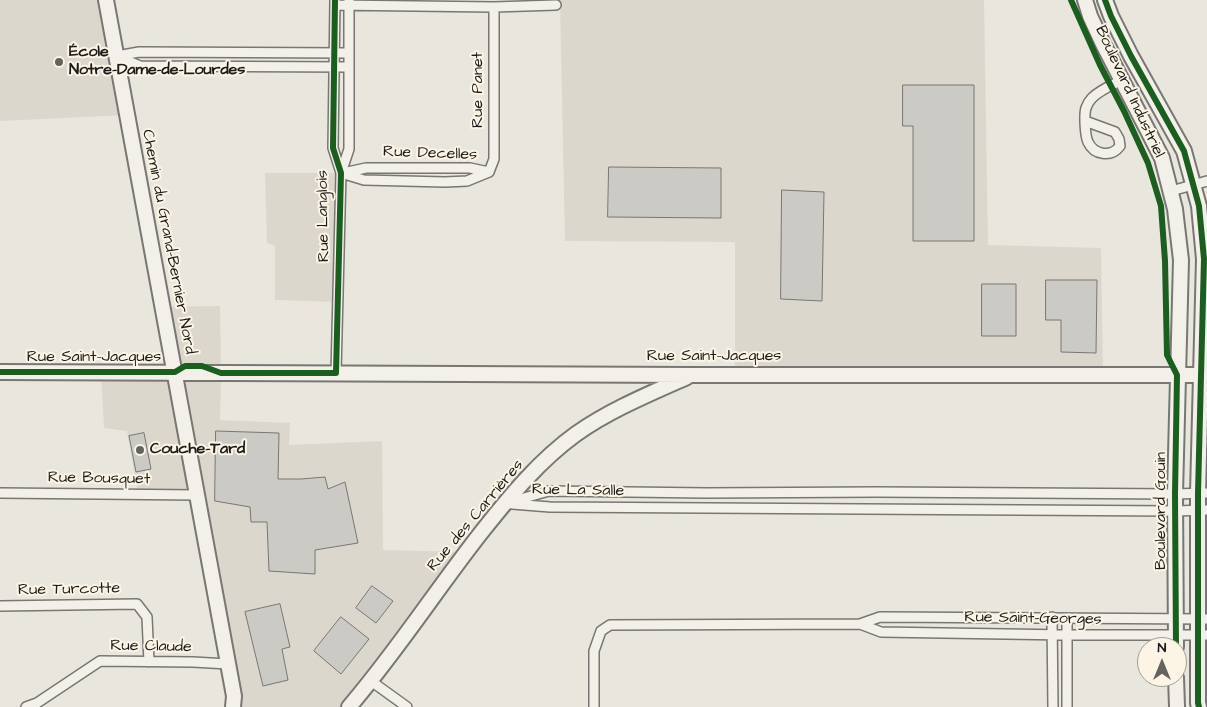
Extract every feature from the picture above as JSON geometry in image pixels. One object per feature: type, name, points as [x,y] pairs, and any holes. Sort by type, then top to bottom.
[{"type":"street","name":"Chemin du Grand-Bernier Nord","points":[[106,0],[236,703]]},
{"type":"street","name":"Boulevard Industriel","points":[[1085,0],[1090,16],[1162,158],[1171,191],[1175,209],[1180,260],[1177,375]]},
{"type":"street","name":"Boulevard Industriel","points":[[1105,0],[1131,56],[1184,151],[1199,206],[1204,259],[1204,375]]},
{"type":"street","points":[[335,2],[494,7],[556,5]]},
{"type":"street","name":"Rue Langlois","points":[[335,2],[333,148],[341,173]]},
{"type":"street","name":"Rue Langlois","points":[[336,373],[341,173],[349,148],[349,2]]},
{"type":"street","name":"Rue Panet","points":[[489,172],[494,159],[494,7]]},
{"type":"street","points":[[116,56],[139,52],[349,53]]},
{"type":"street","points":[[116,56],[140,66],[349,67]]},
{"type":"street","points":[[1085,122],[1086,108],[1092,98],[1122,80]]},
{"type":"street","name":"Rue Decelles","points":[[341,173],[366,168],[470,168],[489,172]]},
{"type":"street","name":"Rue Decelles","points":[[341,173],[364,180],[445,182],[467,181],[489,172]]},
{"type":"street","points":[[1171,191],[1207,181]]},
{"type":"street","name":"Rue Saint-Jacques","points":[[0,372],[1204,375]]},
{"type":"street","name":"Rue des Carrières","points":[[349,707],[371,681],[458,561],[504,504],[550,456],[577,434],[630,402],[692,375]]},
{"type":"street","name":"Boulevard Gouin","points":[[1176,637],[1175,494],[1177,375]]},
{"type":"street","points":[[1199,707],[1202,635],[1204,375]]},
{"type":"street","name":"Rue La Salle","points":[[504,504],[549,491],[707,493],[1202,493]]},
{"type":"street","points":[[876,509],[877,492]]},
{"type":"street","points":[[1042,492],[1042,510]]},
{"type":"street","name":"Rue Bousquet","points":[[0,493],[197,495]]},
{"type":"street","points":[[706,507],[707,493]]},
{"type":"street","name":"Rue La Salle","points":[[504,504],[550,507],[1202,510]]},
{"type":"street","name":"Rue Turcotte","points":[[0,606],[137,604],[147,617],[149,662]]},
{"type":"street","name":"Rue Saint-Georges","points":[[594,707],[594,651],[601,631],[610,625],[860,624],[880,617],[1202,619]]},
{"type":"street","points":[[1052,617],[1053,707]]},
{"type":"street","points":[[1066,707],[1067,618]]},
{"type":"street","name":"Rue Saint-Georges","points":[[860,624],[881,632],[1051,634],[1137,639]]},
{"type":"street","name":"Rue Saint-Georges","points":[[1187,638],[1202,635]]},
{"type":"street","name":"Rue Claude","points":[[26,707],[37,703],[100,661],[228,664]]},
{"type":"street","points":[[371,681],[407,707]]},
{"type":"street","points":[[1176,687],[1176,707]]},
{"type":"shaded area","name":"École Notre-Dame-de-Lourdes","points":[[0,0],[106,0],[127,115],[0,121]]},
{"type":"shaded area","points":[[560,0],[984,0],[988,245],[1101,248],[1103,375],[735,375],[735,242],[565,241]]},
{"type":"shaded area","points":[[265,173],[341,173],[338,302],[275,300],[275,246],[267,243]]},
{"type":"shaded area","points":[[220,306],[221,373],[175,372],[162,307]]},
{"type":"shaded area","points":[[101,372],[221,373],[220,420],[290,423],[289,445],[382,441],[383,550],[466,552],[349,707],[240,707],[234,696],[197,495],[138,494],[127,431],[104,428]]},
{"type":"building","points":[[903,85],[974,85],[974,241],[913,241],[913,126],[903,126]]},
{"type":"building","points":[[609,167],[721,168],[721,218],[608,217]]},
{"type":"building","points":[[782,190],[824,192],[822,301],[781,299]]},
{"type":"building","points":[[1046,280],[1097,280],[1096,353],[1061,352],[1061,320],[1046,320]]},
{"type":"building","points":[[982,284],[1016,284],[1016,336],[982,336]]},
{"type":"building","points":[[216,431],[279,433],[278,479],[325,477],[328,489],[345,482],[358,543],[315,550],[315,574],[269,571],[267,522],[251,522],[250,507],[215,501]]},
{"type":"building","points":[[144,433],[151,469],[136,472],[129,436]]},
{"type":"building","points":[[372,586],[393,601],[376,623],[356,608]]},
{"type":"building","points":[[280,604],[290,647],[282,649],[288,680],[263,686],[245,612]]},
{"type":"building","points":[[341,617],[369,639],[341,674],[314,651]]},
{"type":"cycle path","points":[[0,372],[175,372],[185,366],[202,366],[221,373],[336,373],[341,173],[333,148],[335,0]]},
{"type":"cycle path","points":[[1071,0],[1100,65],[1148,163],[1161,206],[1165,261],[1167,355],[1177,375],[1175,494],[1176,637]]},
{"type":"cycle path","points":[[1105,0],[1131,56],[1184,151],[1199,206],[1204,259],[1198,493],[1199,707]]},
{"type":"place","name":"École Notre-Dame-de-Lourdes","points":[[59,62]]},
{"type":"place","name":"Couche-Tard","points":[[140,450]]}]
